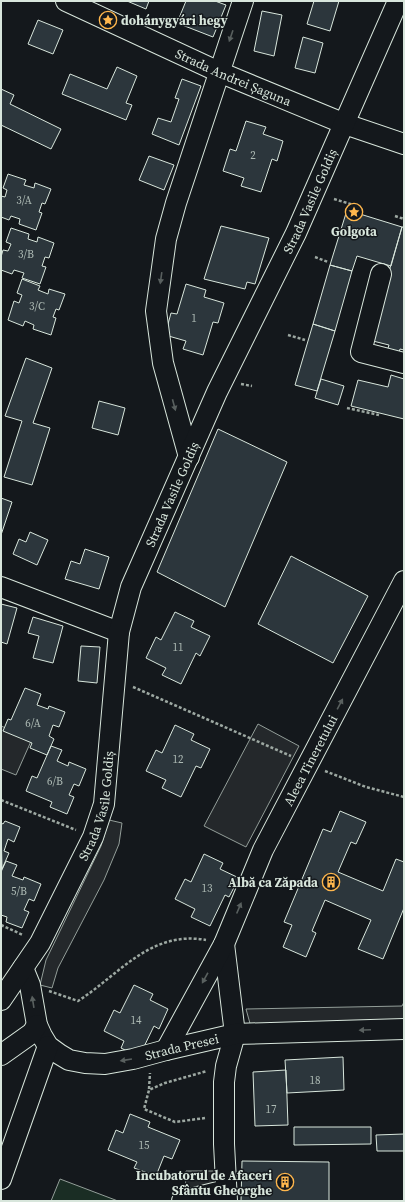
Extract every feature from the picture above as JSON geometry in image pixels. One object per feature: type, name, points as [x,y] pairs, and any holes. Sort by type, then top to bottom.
[{"type":"street","name":"Strada Andrei Șaguna","points":[[66,1],[219,72],[345,124],[404,144]]},
{"type":"street","points":[[189,457],[163,363],[156,311],[166,239],[176,203],[244,1]]},
{"type":"street","name":"Strada Vasile Goldiș","points":[[1,1000],[27,977],[40,943],[93,837],[102,810],[106,792],[119,632],[131,587],[220,386],[296,233],[398,1]]},
{"type":"street","points":[[382,274],[361,352],[404,363]]},
{"type":"street","name":"Aleea Tineretului","points":[[166,1050],[224,944],[263,850],[404,581]]},
{"type":"street","points":[[1,587],[119,632]]},
{"type":"street","name":"Aleea Tineretului","points":[[224,944],[235,1034]]},
{"type":"street","name":"Strada Presei","points":[[27,977],[37,1025],[48,1046],[69,1060],[105,1064],[133,1059],[235,1034],[404,1029]]},
{"type":"street","points":[[1,1055],[32,1033],[37,1025]]},
{"type":"street","points":[[182,1201],[226,1196],[223,1115],[226,1066],[235,1034]]},
{"type":"street","points":[[1,1179],[48,1046]]},
{"type":"path","points":[[334,198],[357,206]]},
{"type":"path","points":[[394,216],[404,219]]},
{"type":"path","points":[[315,257],[328,262]]},
{"type":"path","points":[[288,335],[305,340]]},
{"type":"path","points":[[347,408],[379,415]]},
{"type":"path","points":[[115,679],[227,728]]},
{"type":"path","points":[[1,800],[93,837]]},
{"type":"path","points":[[1,925],[7,928]]},
{"type":"path","points":[[27,977],[78,1001],[92,992],[118,969],[146,950],[182,940],[198,939],[224,944]]},
{"type":"path","points":[[223,1115],[175,1122],[144,1109],[149,1090],[165,1083],[226,1066]]},
{"type":"green space","points":[[60,1179],[118,1201],[51,1201]]},
{"type":"shaded area","points":[[258,724],[299,746],[246,847],[204,826]]},
{"type":"shaded area","points":[[1,726],[32,739],[16,775],[1,769]]},
{"type":"shaded area","points":[[109,820],[122,823],[119,844],[104,880],[58,968],[52,988],[40,985],[46,960],[101,846]]},
{"type":"shaded area","points":[[404,1002],[404,1020],[251,1027],[246,1009],[402,1006]]},
{"type":"shaded area","points":[[186,1171],[235,1171],[185,1201]]},
{"type":"building","points":[[127,1],[149,1],[146,9]]},
{"type":"building","points":[[186,1],[215,1],[226,5],[213,37],[177,23]]},
{"type":"building","points":[[314,1],[339,1],[330,31],[307,24]]},
{"type":"building","points":[[262,11],[282,15],[274,56],[254,51]]},
{"type":"building","points":[[38,20],[63,30],[53,54],[28,44]]},
{"type":"building","points":[[303,37],[323,43],[315,73],[295,68]]},
{"type":"building","points":[[117,67],[137,76],[126,103],[132,105],[126,120],[62,94],[70,74],[107,89]]},
{"type":"building","points":[[182,79],[201,86],[179,145],[152,134],[158,118],[171,122],[179,99],[175,98]]},
{"type":"building","points":[[1,89],[14,95],[10,104],[61,129],[51,149],[1,125]]},
{"type":"building","points":[[246,121],[266,127],[263,134],[283,141],[277,161],[272,159],[261,192],[241,186],[244,178],[223,171],[230,149],[236,151]]},
{"type":"building","points":[[149,156],[174,165],[164,190],[139,180]]},
{"type":"building","points":[[8,174],[26,180],[24,185],[34,188],[35,183],[51,189],[45,204],[42,203],[39,212],[42,213],[36,230],[19,224],[20,219],[11,216],[9,220],[1,217],[1,196],[5,197],[7,190],[3,188]]},
{"type":"building","points":[[347,210],[402,227],[391,266],[357,256],[352,271],[330,265]]},
{"type":"building","points":[[221,226],[269,238],[255,284],[247,282],[245,289],[204,279]]},
{"type":"building","points":[[402,227],[404,227],[404,350],[400,349],[396,364],[384,360],[389,345],[369,340]]},
{"type":"building","points":[[11,228],[29,234],[28,239],[37,242],[38,237],[54,243],[49,258],[45,257],[42,266],[46,267],[40,284],[22,278],[24,273],[14,270],[12,274],[1,270],[1,257],[3,250],[8,251],[11,244],[6,242]]},
{"type":"building","points":[[330,265],[352,271],[335,331],[313,324]]},
{"type":"building","points":[[22,279],[40,286],[38,290],[48,294],[49,289],[65,294],[59,310],[56,309],[53,317],[56,318],[51,335],[33,329],[34,325],[25,321],[23,326],[8,320],[14,301],[19,303],[22,295],[17,293]]},
{"type":"building","points":[[186,284],[206,290],[204,297],[224,303],[218,323],[213,322],[203,355],[183,349],[186,341],[165,335],[171,313],[177,314]]},
{"type":"building","points":[[313,324],[335,331],[317,391],[295,385]]},
{"type":"building","points":[[26,358],[52,368],[33,423],[50,428],[32,485],[4,477],[22,421],[5,416]]},
{"type":"building","points":[[391,375],[404,379],[404,419],[351,406],[358,380],[388,387]]},
{"type":"building","points":[[321,379],[344,386],[338,405],[315,398]]},
{"type":"building","points":[[99,401],[125,408],[118,435],[92,428]]},
{"type":"building","points":[[218,429],[287,462],[225,607],[157,572]]},
{"type":"building","points":[[1,498],[12,502],[1,535]]},
{"type":"building","points":[[30,532],[48,540],[37,565],[13,554],[19,539],[26,542]]},
{"type":"building","points":[[85,549],[109,557],[99,589],[65,579],[71,561],[80,564]]},
{"type":"building","points":[[291,556],[368,596],[333,663],[258,624]]},
{"type":"building","points":[[1,604],[17,608],[7,644],[1,642]]},
{"type":"building","points":[[175,612],[194,621],[191,627],[210,636],[200,656],[196,653],[181,684],[162,675],[166,668],[146,658],[156,637],[161,640]]},
{"type":"building","points":[[33,617],[63,626],[53,663],[33,658],[39,636],[28,633]]},
{"type":"building","points":[[81,646],[100,647],[97,683],[78,681]]},
{"type":"building","points":[[25,688],[41,694],[37,705],[48,709],[49,706],[65,712],[59,727],[53,725],[49,736],[54,739],[47,755],[30,748],[32,743],[3,731],[8,719],[11,720]]},
{"type":"building","points":[[175,725],[194,734],[191,740],[210,749],[201,768],[196,766],[181,797],[162,788],[166,780],[146,771],[156,750],[162,753]]},
{"type":"building","points":[[51,746],[62,750],[57,761],[68,766],[69,762],[86,769],[79,786],[74,784],[69,795],[74,797],[67,814],[50,807],[52,802],[26,791],[32,776],[37,778]]},
{"type":"building","name":"Albă ca Zăpada","points":[[340,811],[366,822],[356,844],[351,842],[338,872],[383,891],[396,859],[404,862],[404,908],[383,959],[358,949],[371,920],[325,900],[312,931],[316,933],[306,957],[283,947],[292,925],[284,922],[323,829],[331,832]]},
{"type":"building","points":[[5,821],[20,827],[14,842],[8,839],[4,851],[9,853],[2,869],[1,823],[3,824]]},
{"type":"building","points":[[204,854],[223,863],[220,869],[239,878],[229,897],[225,895],[210,926],[191,917],[195,909],[175,899],[185,879],[191,882]]},
{"type":"building","points":[[6,861],[17,865],[12,876],[23,880],[24,877],[41,884],[34,901],[29,899],[24,910],[29,912],[22,928],[6,922],[7,917],[1,915],[1,872]]},
{"type":"building","points":[[134,985],[153,994],[150,1000],[168,1009],[159,1029],[154,1026],[139,1057],[121,1048],[124,1041],[104,1031],[114,1010],[120,1013]]},
{"type":"building","points":[[343,1057],[344,1090],[287,1093],[285,1060]]},
{"type":"building","points":[[286,1070],[288,1125],[255,1126],[253,1072]]},
{"type":"building","points":[[130,1114],[150,1122],[148,1127],[180,1140],[172,1159],[164,1156],[156,1176],[134,1168],[137,1162],[108,1150],[116,1130],[123,1133]]},
{"type":"building","points":[[294,1127],[371,1127],[371,1144],[294,1145]]},
{"type":"building","points":[[404,1134],[404,1151],[377,1151],[376,1135]]},
{"type":"building","name":"Incubatorul de Afaceri Sfântu Gheorghe","points":[[242,1161],[329,1162],[329,1201],[241,1201]]},
{"type":"place","name":"dohánygyári hegy","points":[[108,20]]},
{"type":"place","name":"Golgota","points":[[354,212]]},
{"type":"place","name":"Albă ca Zăpada","points":[[331,882]]},
{"type":"place","name":"Incubatorul de Afaceri Sfântu Gheorghe","points":[[285,1182]]}]
